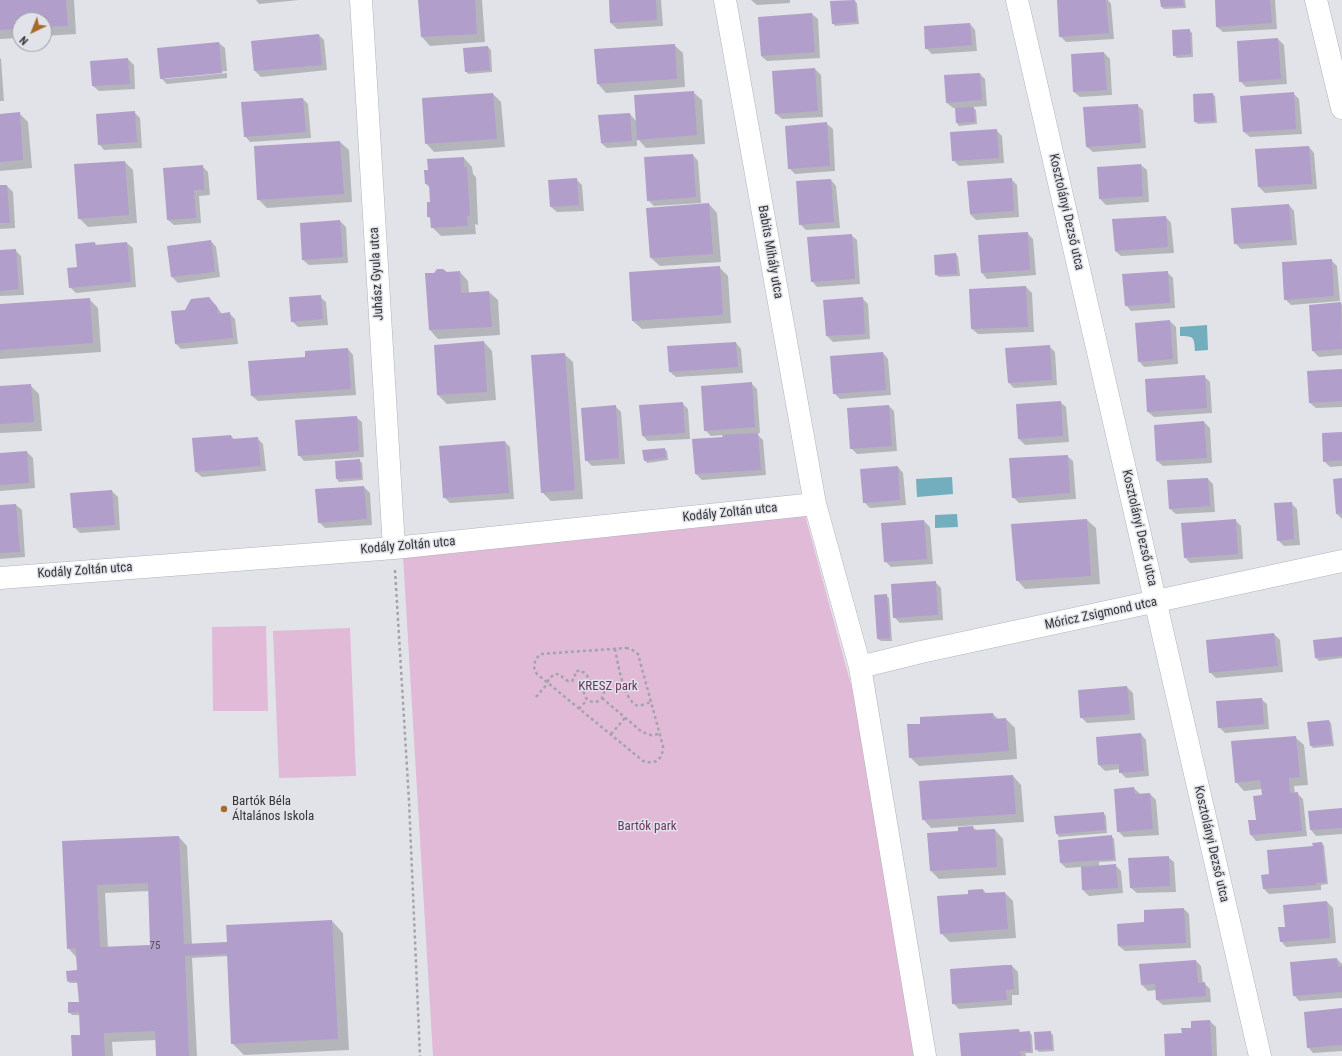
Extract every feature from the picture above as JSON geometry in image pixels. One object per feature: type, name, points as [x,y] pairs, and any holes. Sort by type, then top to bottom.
[{"type":"street","name":"Juhász Gyula utca","points":[[361,0],[394,548]]},
{"type":"street","name":"Babits Mihály utca","points":[[725,0],[815,504],[860,667],[925,1056]]},
{"type":"street","name":"Kosztolányi Dezső utca","points":[[1017,0],[1260,1056]]},
{"type":"street","points":[[1316,0],[1342,108]]},
{"type":"street","name":"Kodály Zoltán utca","points":[[0,578],[394,548],[815,504]]},
{"type":"street","name":"Móricz Zsigmond utca","points":[[860,667],[921,652],[1342,561]]},
{"type":"path","points":[[394,548],[409,801],[420,1056]]},
{"type":"path","points":[[615,649],[626,695],[636,705],[651,702]]},
{"type":"path","points":[[615,649],[631,649],[638,654],[663,746],[663,753],[659,759],[654,762],[649,763],[644,761],[579,709],[534,670],[536,659],[540,654],[615,649]]},
{"type":"path","points":[[536,697],[556,673],[568,681],[572,681],[575,678],[575,672],[580,670],[586,674],[590,682]]},
{"type":"path","points":[[590,682],[601,684],[604,688],[604,694],[597,702],[587,700],[584,695],[586,685],[590,682]]},
{"type":"path","points":[[602,698],[646,734],[660,734]]},
{"type":"path","points":[[579,709],[587,700]]},
{"type":"path","points":[[611,734],[625,718]]},
{"type":"green space","name":"Bartók park","points":[[805,515],[857,707],[917,1056],[433,1056],[403,556]]},
{"type":"green space","points":[[266,626],[268,711],[213,711],[212,627]]},
{"type":"green space","points":[[350,628],[356,776],[279,778],[273,631]]},
{"type":"water","points":[[1207,325],[1208,350],[1195,351],[1194,340],[1191,337],[1180,336],[1180,327]]},
{"type":"water","points":[[952,477],[953,494],[917,497],[916,479]]},
{"type":"water","points":[[957,514],[958,527],[935,528],[935,515]]},
{"type":"building","points":[[0,0],[66,0],[68,26],[52,27],[52,12],[12,12],[12,29],[0,30]]},
{"type":"building","points":[[418,0],[475,0],[477,34],[421,37]]},
{"type":"building","points":[[609,0],[656,0],[657,20],[610,23]]},
{"type":"building","points":[[855,0],[857,22],[832,24],[830,1]]},
{"type":"building","points":[[1057,0],[1106,0],[1109,33],[1059,37]]},
{"type":"building","points":[[1160,0],[1183,0],[1184,6],[1161,7]]},
{"type":"building","points":[[1215,0],[1270,0],[1272,23],[1216,27]]},
{"type":"building","points":[[812,13],[815,52],[761,56],[758,17]]},
{"type":"building","points":[[970,23],[972,45],[925,49],[924,26]]},
{"type":"building","points":[[1190,29],[1191,54],[1173,56],[1172,30]]},
{"type":"building","points":[[319,34],[322,65],[254,71],[251,41]]},
{"type":"building","points":[[1278,38],[1281,79],[1239,82],[1237,41]]},
{"type":"building","points":[[219,42],[222,73],[160,79],[157,48]]},
{"type":"building","points":[[675,44],[677,79],[597,84],[594,49]]},
{"type":"building","points":[[488,46],[490,70],[465,72],[463,48]]},
{"type":"building","points":[[1104,52],[1107,90],[1073,92],[1071,54]]},
{"type":"building","points":[[128,58],[130,84],[92,86],[90,61]]},
{"type":"building","points":[[815,68],[818,111],[775,114],[772,71]]},
{"type":"building","points":[[980,73],[982,100],[946,103],[944,75]]},
{"type":"building","points":[[694,91],[697,135],[637,140],[634,95]]},
{"type":"building","points":[[1294,92],[1296,129],[1243,132],[1240,96]]},
{"type":"building","points":[[493,93],[497,139],[425,144],[422,98]]},
{"type":"building","points":[[1213,93],[1215,121],[1194,122],[1193,94]]},
{"type":"building","points":[[303,98],[306,132],[244,137],[241,102]]},
{"type":"building","points":[[1138,104],[1141,143],[1086,147],[1083,107]]},
{"type":"building","points":[[974,107],[975,122],[956,123],[955,108]]},
{"type":"building","points":[[135,111],[137,142],[98,145],[96,114]]},
{"type":"building","points":[[20,112],[23,160],[0,162],[0,114]]},
{"type":"building","points":[[630,113],[632,141],[601,143],[598,115]]},
{"type":"building","points":[[827,122],[830,166],[788,169],[785,126]]},
{"type":"building","points":[[997,129],[999,158],[952,161],[950,132]]},
{"type":"building","points":[[340,141],[344,194],[257,200],[254,146]]},
{"type":"building","points":[[1309,146],[1312,184],[1258,187],[1255,149]]},
{"type":"building","points":[[693,154],[696,197],[647,201],[644,157]]},
{"type":"building","points":[[464,157],[464,167],[467,167],[470,216],[467,216],[468,226],[431,228],[430,217],[427,217],[427,202],[430,202],[429,184],[425,184],[424,170],[428,170],[427,159]]},
{"type":"building","points":[[125,161],[129,215],[78,219],[74,164]]},
{"type":"building","points":[[1141,164],[1143,196],[1099,199],[1097,167]]},
{"type":"building","points":[[203,165],[204,190],[194,190],[196,218],[167,220],[163,168]]},
{"type":"building","points":[[577,178],[579,205],[550,207],[548,180]]},
{"type":"building","points":[[1012,178],[1014,211],[970,214],[967,181]]},
{"type":"building","points":[[831,179],[834,222],[799,225],[796,181]]},
{"type":"building","points":[[0,185],[7,185],[10,223],[0,223]]},
{"type":"building","points":[[709,203],[713,254],[650,258],[646,208]]},
{"type":"building","points":[[1289,204],[1292,240],[1234,244],[1231,208]]},
{"type":"building","points":[[1166,216],[1168,247],[1115,251],[1112,219]]},
{"type":"building","points":[[340,220],[343,257],[302,260],[300,223]]},
{"type":"building","points":[[1028,232],[1030,270],[981,273],[978,235]]},
{"type":"building","points":[[852,234],[855,279],[811,282],[807,237]]},
{"type":"building","points":[[211,240],[215,272],[171,277],[167,246]]},
{"type":"building","points":[[95,242],[95,245],[127,242],[131,282],[69,288],[67,268],[77,267],[75,244]]},
{"type":"building","points":[[16,249],[19,289],[0,291],[0,250]]},
{"type":"building","points":[[956,253],[957,274],[935,275],[934,255]]},
{"type":"building","points":[[1332,259],[1334,296],[1284,300],[1282,262]]},
{"type":"building","points":[[720,266],[723,315],[632,321],[629,272]]},
{"type":"building","points":[[437,269],[443,269],[447,272],[460,271],[461,293],[489,291],[492,327],[429,330],[425,273],[434,273]]},
{"type":"building","points":[[1168,271],[1170,303],[1125,306],[1122,274]]},
{"type":"building","points":[[1026,286],[1028,327],[971,329],[969,289]]},
{"type":"building","points":[[321,295],[323,319],[291,322],[289,297]]},
{"type":"building","points":[[209,297],[217,307],[218,314],[230,312],[233,338],[175,344],[171,311],[185,310],[191,299]]},
{"type":"building","points":[[863,297],[865,334],[826,336],[823,300]]},
{"type":"building","points":[[90,298],[93,343],[0,350],[0,304]]},
{"type":"building","points":[[1341,302],[1342,349],[1312,351],[1309,305]]},
{"type":"building","points":[[1170,320],[1173,359],[1138,362],[1135,323]]},
{"type":"building","points":[[484,341],[487,392],[437,395],[434,345]]},
{"type":"building","points":[[736,342],[738,367],[669,372],[667,346]]},
{"type":"building","points":[[1050,345],[1052,380],[1008,383],[1005,348]]},
{"type":"building","points":[[348,348],[351,389],[251,396],[248,361],[305,357],[305,351]]},
{"type":"building","points":[[883,352],[886,390],[833,394],[830,356]]},
{"type":"building","points":[[565,353],[575,490],[541,493],[531,355]]},
{"type":"building","points":[[1342,369],[1342,401],[1309,403],[1307,371]]},
{"type":"building","points":[[1205,375],[1207,408],[1147,412],[1145,379]]},
{"type":"building","points":[[752,382],[755,427],[704,431],[701,386]]},
{"type":"building","points":[[31,384],[34,422],[0,424],[0,386]]},
{"type":"building","points":[[1061,401],[1063,436],[1018,439],[1016,404]]},
{"type":"building","points":[[683,402],[685,433],[642,436],[639,405]]},
{"type":"building","points":[[616,405],[619,458],[585,461],[581,408]]},
{"type":"building","points":[[889,405],[892,446],[850,449],[847,408]]},
{"type":"building","points":[[357,416],[359,451],[298,456],[295,420]]},
{"type":"building","points":[[1204,421],[1207,458],[1156,461],[1154,425]]},
{"type":"building","points":[[1342,432],[1342,460],[1323,462],[1322,433]]},
{"type":"building","points":[[758,433],[761,470],[695,474],[692,439],[723,437],[722,435]]},
{"type":"building","points":[[231,435],[232,439],[258,437],[261,466],[195,472],[192,438]]},
{"type":"building","points":[[505,441],[509,493],[443,498],[439,446]]},
{"type":"building","points":[[665,448],[666,458],[644,461],[642,450]]},
{"type":"building","points":[[27,451],[29,483],[0,485],[0,453]]},
{"type":"building","points":[[1068,455],[1070,493],[1012,498],[1009,458]]},
{"type":"building","points":[[360,459],[361,478],[336,479],[335,461]]},
{"type":"building","points":[[898,466],[900,500],[863,503],[860,469]]},
{"type":"building","points":[[1208,478],[1210,506],[1169,509],[1167,480]]},
{"type":"building","points":[[1342,478],[1342,513],[1336,514],[1333,479]]},
{"type":"building","points":[[364,486],[367,519],[318,523],[315,489]]},
{"type":"building","points":[[112,490],[115,525],[73,528],[70,493]]},
{"type":"building","points":[[1292,502],[1294,539],[1277,541],[1274,503]]},
{"type":"building","points":[[16,504],[20,552],[0,553],[0,505]]},
{"type":"building","points":[[1087,519],[1091,576],[1016,581],[1011,524]]},
{"type":"building","points":[[1236,519],[1238,554],[1184,558],[1181,523]]},
{"type":"building","points":[[924,520],[927,559],[884,562],[881,523]]},
{"type":"building","points":[[936,581],[938,615],[893,618],[891,584]]},
{"type":"building","points":[[887,594],[890,638],[877,639],[874,595]]},
{"type":"building","points":[[1274,633],[1278,666],[1209,673],[1206,640]]},
{"type":"building","points":[[1342,637],[1342,656],[1315,658],[1313,640]]},
{"type":"building","points":[[1127,686],[1130,714],[1080,718],[1078,690]]},
{"type":"building","points":[[1262,698],[1264,724],[1218,728],[1216,701]]},
{"type":"building","points":[[993,713],[994,719],[1006,718],[1009,751],[909,758],[907,724],[920,724],[920,717]]},
{"type":"building","points":[[1329,720],[1332,744],[1310,746],[1307,722]]},
{"type":"building","points":[[1141,733],[1144,771],[1119,773],[1119,764],[1098,765],[1096,737]]},
{"type":"building","points":[[1296,736],[1300,777],[1289,778],[1290,793],[1298,792],[1302,831],[1250,835],[1248,820],[1256,820],[1253,796],[1262,795],[1260,780],[1235,783],[1231,741]]},
{"type":"building","points":[[1013,775],[1016,814],[922,820],[919,781]]},
{"type":"building","points":[[1134,787],[1135,794],[1150,793],[1153,829],[1117,832],[1114,789]]},
{"type":"building","points":[[1342,808],[1342,828],[1310,830],[1308,811]]},
{"type":"building","points":[[1104,812],[1105,830],[1056,834],[1054,816]]},
{"type":"building","points":[[973,826],[973,830],[995,829],[997,867],[930,871],[927,833],[958,831],[958,827]]},
{"type":"building","points":[[1112,835],[1114,859],[1060,863],[1058,840]]},
{"type":"building","points":[[179,836],[184,944],[227,942],[226,925],[332,920],[338,1039],[231,1044],[227,954],[185,956],[189,1056],[156,1056],[155,1031],[104,1033],[105,1056],[72,1056],[71,1035],[80,1035],[79,1012],[68,1013],[68,1002],[79,1002],[77,981],[67,981],[66,971],[77,970],[76,948],[67,949],[62,841]],"holes":[[[148,883],[150,945],[100,947],[97,885]]]},
{"type":"building","points":[[1322,842],[1326,882],[1316,883],[1316,885],[1263,889],[1261,875],[1269,874],[1267,850],[1313,846],[1312,843]]},
{"type":"building","points":[[1169,856],[1170,886],[1130,888],[1128,858]]},
{"type":"building","points":[[1116,864],[1118,888],[1082,890],[1081,867]]},
{"type":"building","points":[[983,889],[984,893],[1005,892],[1008,929],[940,934],[937,896],[968,894],[968,890]]},
{"type":"building","points":[[1327,901],[1330,938],[1280,942],[1278,927],[1285,927],[1283,905]]},
{"type":"building","points":[[1184,908],[1186,943],[1118,946],[1117,924],[1144,922],[1144,910]]},
{"type":"building","points":[[1337,958],[1338,967],[1342,966],[1342,992],[1293,996],[1290,962]]},
{"type":"building","points":[[1196,960],[1198,983],[1205,982],[1206,996],[1156,1000],[1155,984],[1141,985],[1139,964]]},
{"type":"building","points":[[1012,965],[1014,989],[1006,990],[1007,1000],[952,1004],[950,969]]},
{"type":"building","points":[[1342,1008],[1342,1045],[1307,1048],[1304,1012]]},
{"type":"building","points":[[1210,1020],[1212,1056],[1165,1056],[1164,1034],[1182,1033],[1181,1028],[1191,1028],[1191,1021]]},
{"type":"building","points":[[1019,1029],[1019,1032],[1030,1031],[1031,1051],[1020,1051],[1021,1056],[961,1056],[959,1033]]},
{"type":"building","points":[[1051,1031],[1052,1049],[1035,1050],[1034,1032]]},
{"type":"place","name":"Bartók Béla Általános Iskola","points":[[224,809]]},
{"type":"park label","name":"KRESZ park","points":[[608,687]]}]
